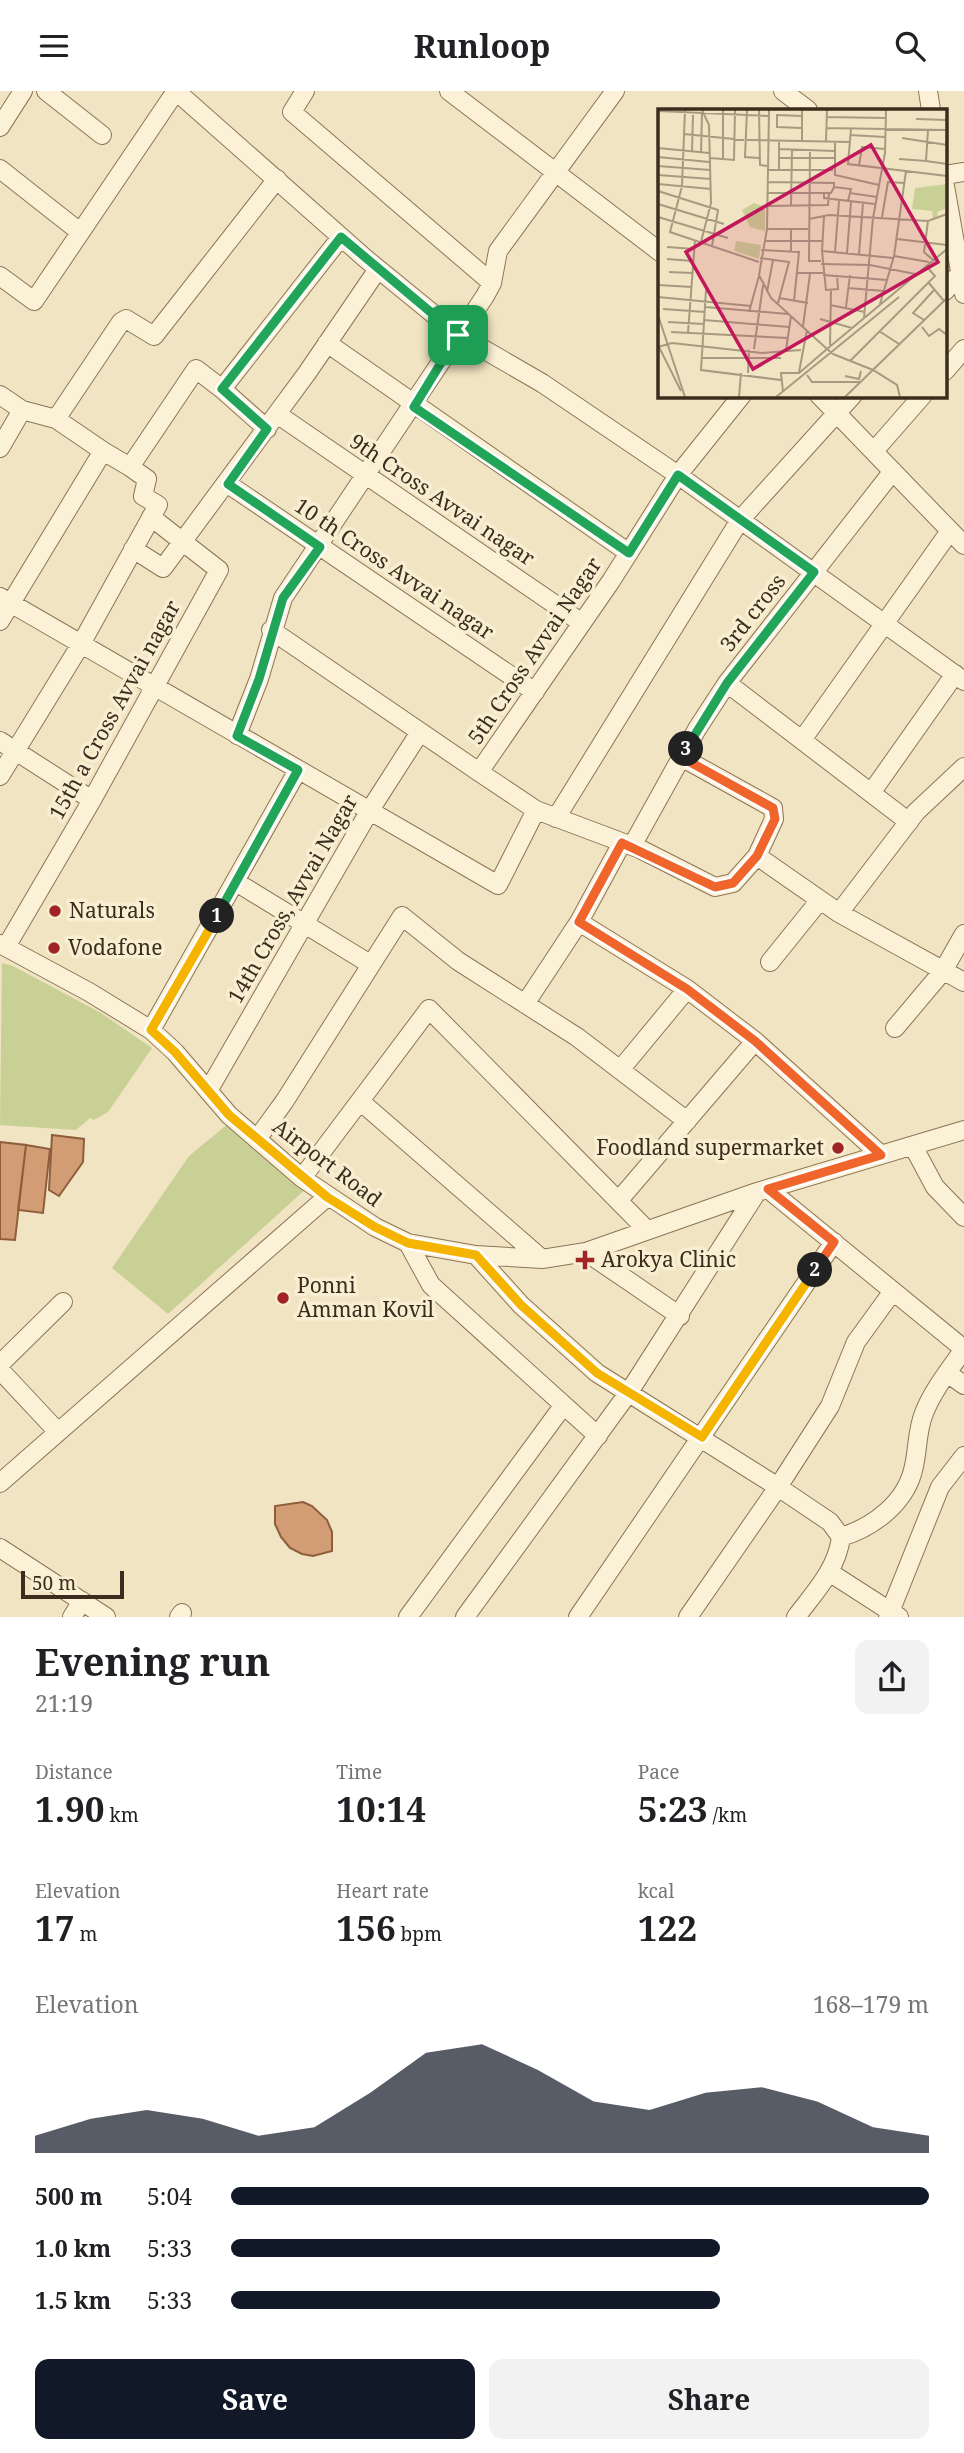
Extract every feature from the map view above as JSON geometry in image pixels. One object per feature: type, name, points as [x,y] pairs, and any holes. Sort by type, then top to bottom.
[{"type":"street","points":[[0,127],[23,91]]},
{"type":"street","points":[[46,91],[102,135]]},
{"type":"street","points":[[0,276],[34,301],[176,91],[341,237],[458,335],[542,383],[678,475],[959,678],[871,793]]},
{"type":"street","points":[[305,91],[292,112],[492,283]]},
{"type":"street","points":[[449,91],[658,250]]},
{"type":"street","points":[[237,736],[259,679],[271,630],[283,598],[414,407],[492,283],[498,251],[615,91]]},
{"type":"street","points":[[928,91],[931,109]]},
{"type":"street","points":[[0,169],[80,232]]},
{"type":"street","points":[[946,175],[964,172]]},
{"type":"street","points":[[56,419],[121,323],[126,319],[154,336],[277,179]]},
{"type":"street","points":[[946,192],[964,294]]},
{"type":"street","points":[[222,389],[341,237]]},
{"type":"street","points":[[133,549],[163,568],[228,484],[378,269]]},
{"type":"street","points":[[946,290],[960,273]]},
{"type":"street","points":[[327,344],[414,407],[629,553]]},
{"type":"street","points":[[946,369],[964,349]]},
{"type":"street","name":"9th Cross Avvai nagar","points":[[130,467],[196,369],[272,421],[366,477],[582,623]]},
{"type":"street","points":[[0,395],[22,410],[56,419],[130,467],[147,479],[143,496],[158,505],[80,644],[0,776]]},
{"type":"street","name":"5th Cross Avvai Nagar","points":[[271,630],[479,772],[629,553],[678,475],[740,397]]},
{"type":"street","points":[[821,397],[964,545]]},
{"type":"street","points":[[556,818],[740,520],[851,397]]},
{"type":"street","points":[[874,451],[921,397]]},
{"type":"street","points":[[0,448],[22,410]]},
{"type":"street","points":[[0,621],[5,600],[103,451]]},
{"type":"street","name":"3rd cross","points":[[525,1004],[727,683],[893,471]]},
{"type":"street","name":"10 th Cross Avvai nagar","points":[[228,484],[535,692]]},
{"type":"street","name":"15th a Cross Avvai nagar","points":[[3,945],[92,800],[219,570],[184,540],[151,517]]},
{"type":"street","points":[[802,740],[950,531]]},
{"type":"street","points":[[5,600],[498,885],[536,810]]},
{"type":"street","points":[[727,683],[909,822]]},
{"type":"street","name":"14th Cross, Avvai Nagar","points":[[208,1091],[370,810],[420,732]]},
{"type":"street","points":[[0,741],[92,800]]},
{"type":"street","points":[[479,772],[536,810],[627,845],[715,887],[733,883],[757,856],[775,819],[773,808],[681,757]]},
{"type":"street","points":[[839,913],[909,822],[964,769]]},
{"type":"street","points":[[151,1030],[298,770]]},
{"type":"street","points":[[757,856],[839,913],[964,982]]},
{"type":"street","points":[[236,882],[370,964]]},
{"type":"street","points":[[770,962],[820,899]]},
{"type":"street","points":[[257,1139],[284,1102],[401,916],[458,961],[577,1037],[687,1121]]},
{"type":"street","points":[[579,922],[687,989],[755,1041],[881,1155]]},
{"type":"street","points":[[895,1028],[943,971],[964,933]]},
{"type":"street","name":"Airport Road","points":[[3,945],[151,1030],[208,1091],[302,1178],[375,1227],[408,1243],[476,1255],[542,1259],[586,1252],[646,1229],[763,1191],[964,1131]]},
{"type":"street","points":[[620,1070],[687,989]]},
{"type":"street","points":[[302,1178],[429,1009],[646,1229]]},
{"type":"street","points":[[619,1200],[755,1041]]},
{"type":"street","points":[[360,1101],[542,1259]]},
{"type":"street","points":[[913,1146],[935,1187],[964,1217]]},
{"type":"street","points":[[465,1616],[629,1392],[763,1191],[834,1242],[964,1349],[925,1411],[918,1434],[914,1468],[893,1505],[878,1521],[841,1537]]},
{"type":"street","points":[[0,1483],[327,1197]]},
{"type":"street","points":[[578,1616],[834,1242]]},
{"type":"street","points":[[408,1243],[431,1285],[598,1436]]},
{"type":"street","points":[[586,1252],[680,1316]]},
{"type":"street","points":[[476,1255],[521,1305],[604,1377],[702,1437],[830,1522],[841,1537],[839,1553],[829,1572],[796,1616]]},
{"type":"street","points":[[688,1616],[778,1487],[830,1406],[856,1342],[893,1291]]},
{"type":"street","points":[[0,1364],[63,1302]]},
{"type":"street","points":[[0,1370],[58,1432]]},
{"type":"street","points":[[947,1373],[964,1385]]},
{"type":"street","points":[[408,1616],[563,1406]]},
{"type":"street","points":[[829,1572],[893,1615],[932,1502],[964,1456]]},
{"type":"street","points":[[3,1557],[106,1616]]},
{"type":"street","points":[[72,1616],[82,1601]]},
{"type":"green space","points":[[2,963],[13,966],[101,1013],[152,1048],[108,1112],[94,1120],[90,1118],[76,1130],[0,1125]]},
{"type":"green space","points":[[229,1123],[308,1187],[168,1314],[112,1268],[189,1156]]},
{"type":"building","points":[[52,1135],[84,1139],[83,1162],[59,1196],[49,1190]]},
{"type":"building","points":[[0,1142],[26,1145],[15,1240],[0,1239]]},
{"type":"building","points":[[26,1145],[50,1149],[43,1213],[18,1210]]},
{"type":"building","points":[[303,1502],[312,1506],[327,1520],[332,1532],[332,1551],[313,1556],[302,1554],[290,1548],[281,1537],[275,1524],[275,1506]]},
{"type":"place","name":"Naturals","points":[[55,911]]},
{"type":"place","name":"Vodafone","points":[[54,948]]},
{"type":"place","name":"Foodland supermarket","points":[[838,1148]]},
{"type":"place","name":"Arokya Clinic","points":[[585,1260]]},
{"type":"place","name":"Ponni Amman Kovil","points":[[283,1298]]},
{"type":"route","points":[[341,237],[458,335],[414,407],[629,553],[678,475],[814,572],[727,683],[681,757],[773,808],[775,819],[757,856],[733,883],[715,887],[640,849],[622,843],[579,922],[687,989],[755,1041],[881,1155],[768,1189],[834,1242],[702,1437],[597,1373],[521,1305],[476,1255],[408,1243],[375,1227],[327,1197],[229,1115],[175,1052],[151,1030],[298,770],[237,736],[259,679],[271,630],[283,598],[320,547],[228,484],[267,429],[222,389],[341,237]]}]
